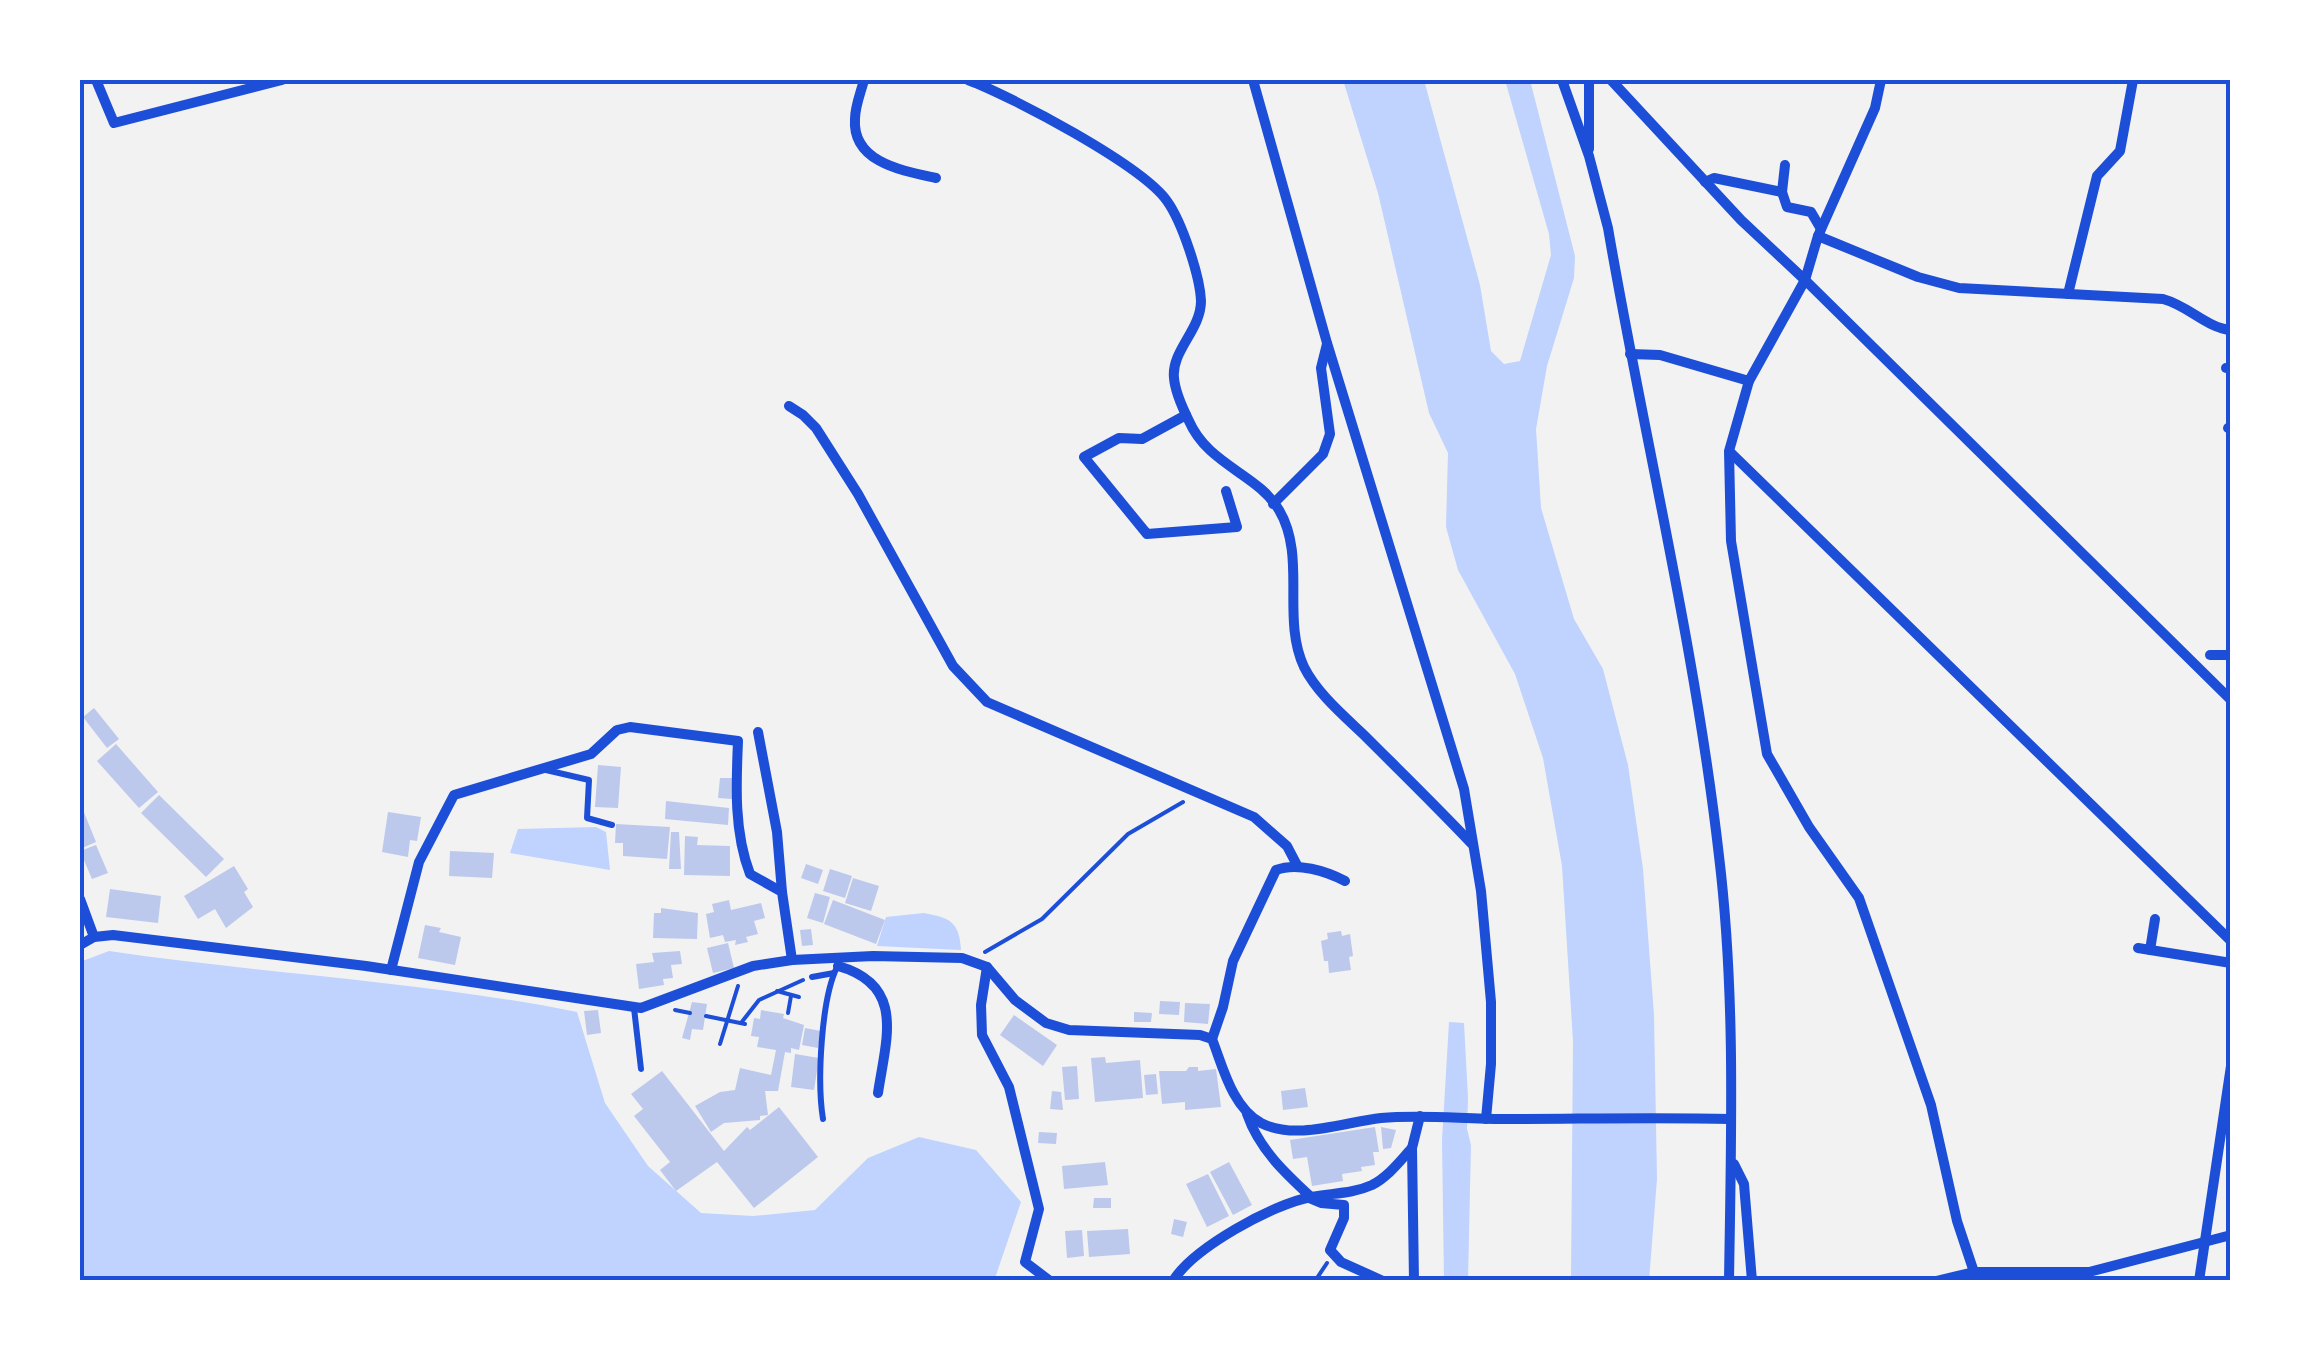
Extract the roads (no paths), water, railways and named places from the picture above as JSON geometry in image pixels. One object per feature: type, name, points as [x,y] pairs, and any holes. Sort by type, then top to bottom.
[{"type":"street","points":[[96,80],[114,123],[282,80]]},
{"type":"street","points":[[864,80],[854,120],[858,141],[874,158],[894,168],[936,178]]},
{"type":"street","points":[[968,80],[1003,93],[1145,178],[1168,202],[1190,254],[1201,301],[1196,328],[1177,358],[1173,378],[1186,415],[1209,452],[1279,509],[1292,555],[1292,605],[1304,666],[1328,700],[1471,843]]},
{"type":"street","points":[[1254,80],[1327,342],[1464,789],[1481,891],[1490,1002],[1492,1064],[1480,1119]]},
{"type":"street","points":[[1562,80],[1589,156],[1608,228],[1698,694],[1720,860],[1728,979],[1732,1118],[1729,1281]]},
{"type":"street","points":[[1589,80],[1589,156]]},
{"type":"street","points":[[1610,80],[1705,182],[2231,700]]},
{"type":"street","points":[[1881,80],[1875,108],[1819,232],[1805,280],[1749,381],[1729,451],[1735,571],[1767,754],[1809,828],[1859,898],[1931,1105],[1958,1222],[1976,1275]]},
{"type":"street","points":[[2068,294],[2096,176],[2120,151],[2133,80]]},
{"type":"street","points":[[1785,165],[1782,192],[1787,207],[1811,212],[1819,232],[1918,277],[1959,288],[2163,298],[2184,304],[2220,329],[2231,330]]},
{"type":"street","points":[[1705,182],[1714,178],[1782,192]]},
{"type":"street","points":[[1274,504],[1323,454],[1330,434],[1321,368],[1327,342]]},
{"type":"street","points":[[1630,354],[1660,355],[1749,381]]},
{"type":"street","points":[[789,406],[816,428],[865,507],[953,666],[987,702],[1254,817],[1288,846],[1298,867]]},
{"type":"street","points":[[1186,415],[1142,439],[1119,438],[1084,456],[1146,534],[1238,528],[1226,492]]},
{"type":"street","points":[[1729,451],[2231,941]]},
{"type":"street","points":[[2210,656],[2231,655]]},
{"type":"street","points":[[391,970],[419,862],[454,795],[592,754],[616,730],[630,726],[738,741],[736,800],[744,857],[750,874],[782,892]]},
{"type":"street","points":[[758,732],[777,832],[792,960]]},
{"type":"street","points":[[1346,881],[1298,867],[1276,870],[1233,962],[1212,1039],[1230,1086],[1257,1121],[1291,1131],[1420,1116],[1732,1118]]},
{"type":"street","points":[[80,899],[94,937]]},
{"type":"street","points":[[2154,919],[2144,949],[2231,963]]},
{"type":"street","points":[[80,944],[94,937],[113,935],[634,1006],[652,1005],[744,970],[792,960],[838,965],[934,956],[962,958],[987,967],[1015,1000],[1046,1023],[1069,1030],[1200,1035],[1212,1039]]},
{"type":"street","points":[[838,965],[873,982],[883,999],[887,1038],[878,1093]]},
{"type":"street","points":[[987,967],[981,1005],[982,1034],[1009,1087],[1039,1209],[1025,1262],[1050,1281]]},
{"type":"street","points":[[2198,1281],[2231,1066]]},
{"type":"street","points":[[1246,1109],[1266,1150],[1310,1197],[1321,1204],[1344,1205],[1344,1218],[1330,1248],[1332,1255],[1364,1275],[1378,1276],[1383,1281]]},
{"type":"street","points":[[1414,1281],[1412,1148],[1420,1116]]},
{"type":"street","points":[[1172,1281],[1178,1272],[1231,1233],[1310,1197],[1354,1192],[1369,1186],[1382,1179],[1412,1148]]},
{"type":"street","points":[[1731,1158],[1744,1184],[1752,1281]]},
{"type":"street","points":[[1936,1281],[1976,1275],[2089,1272],[2231,1235]]},
{"type":"lane","points":[[540,768],[590,780],[587,818],[612,825]]},
{"type":"lane","points":[[812,976],[838,965]]},
{"type":"lane","points":[[823,1119],[818,1078],[838,965]]},
{"type":"lane","points":[[634,1006],[641,1069]]},
{"type":"water","points":[[1343,80],[1424,80],[1480,285],[1491,351],[1504,364],[1520,361],[1551,255],[1549,234],[1505,80],[1530,80],[1575,256],[1574,278],[1547,366],[1536,429],[1541,508],[1574,619],[1603,669],[1628,765],[1643,869],[1654,1015],[1657,1179],[1649,1281],[1571,1281],[1573,1041],[1562,866],[1543,758],[1515,674],[1458,570],[1446,527],[1448,453],[1429,413],[1378,193]]},
{"type":"water","points":[[596,827],[606,832],[610,870],[510,853],[518,829]]},
{"type":"water","points":[[924,913],[941,917],[956,927],[961,950],[877,946],[886,917]]},
{"type":"water","points":[[109,951],[402,985],[577,1012],[605,1103],[648,1166],[701,1213],[753,1216],[815,1210],[868,1158],[919,1137],[976,1150],[1021,1202],[994,1281],[80,1281],[80,962]]},
{"type":"water","points":[[1449,1022],[1464,1023],[1467,1129],[1471,1145],[1468,1281],[1444,1281],[1442,1140]]}]
